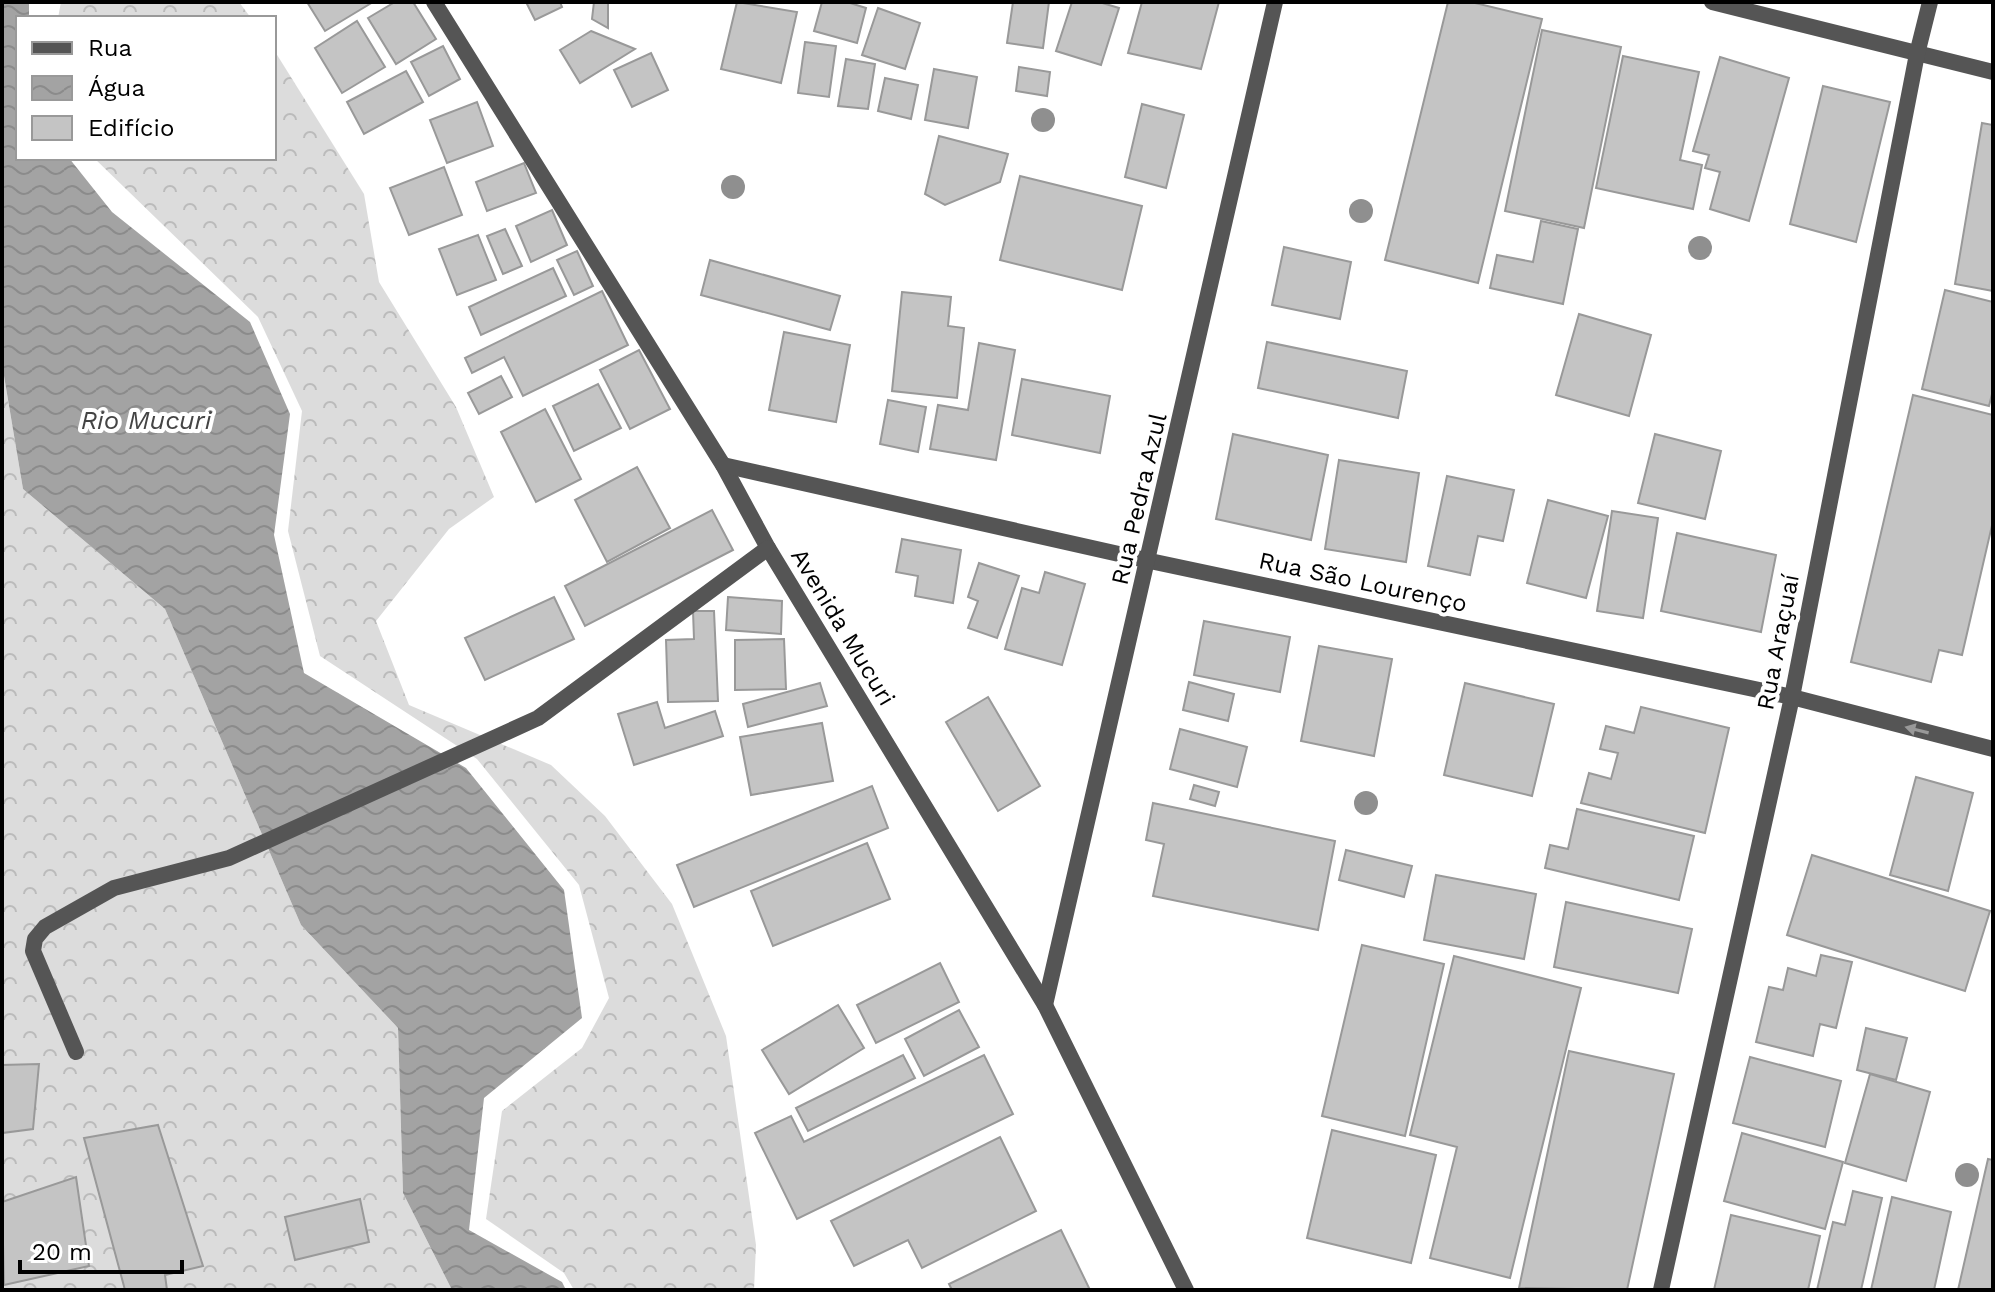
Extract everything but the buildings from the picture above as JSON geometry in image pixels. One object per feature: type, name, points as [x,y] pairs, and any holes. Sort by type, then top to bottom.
[{"type":"street","name":"Avenida Mucuri","points":[[434,2],[723,465],[768,548],[1045,1005],[1186,1290]]},
{"type":"street","name":"Rua Pedra Azul","points":[[1045,1005],[1150,561],[1275,2]]},
{"type":"street","points":[[1712,2],[1993,72]]},
{"type":"street","name":"Rua Araçuaí","points":[[1661,1290],[1792,697],[1917,54],[1930,2]]},
{"type":"street","name":"Rua São Lourenço","points":[[723,465],[1150,561],[1792,697],[1993,749]]},
{"type":"street","points":[[76,1052],[33,951],[35,939],[45,927],[114,888],[229,858],[538,718],[768,548]]},
{"type":"green space","points":[[61,2],[239,2],[250,16],[58,16]]},
{"type":"green space","points":[[276,53],[364,194],[379,282],[456,407],[494,497],[449,529],[376,621],[409,705],[551,765],[605,816],[672,904],[726,1036],[756,1245],[754,1290],[574,1290],[564,1273],[486,1219],[502,1111],[582,1048],[609,998],[579,885],[477,759],[320,656],[288,531],[302,411],[258,317],[96,160],[276,160]]},
{"type":"green space","points":[[2,364],[23,489],[165,609],[301,925],[398,1028],[403,1193],[452,1290],[2,1290]]},
{"type":"water","name":"Rio Mucuri","points":[[2,2],[29,2],[29,16],[16,16],[16,160],[71,160],[112,212],[250,322],[290,414],[274,535],[304,673],[466,768],[564,890],[582,1018],[484,1098],[469,1230],[562,1282],[566,1290],[452,1290],[403,1193],[398,1028],[301,925],[165,609],[23,489],[2,364]]}]
